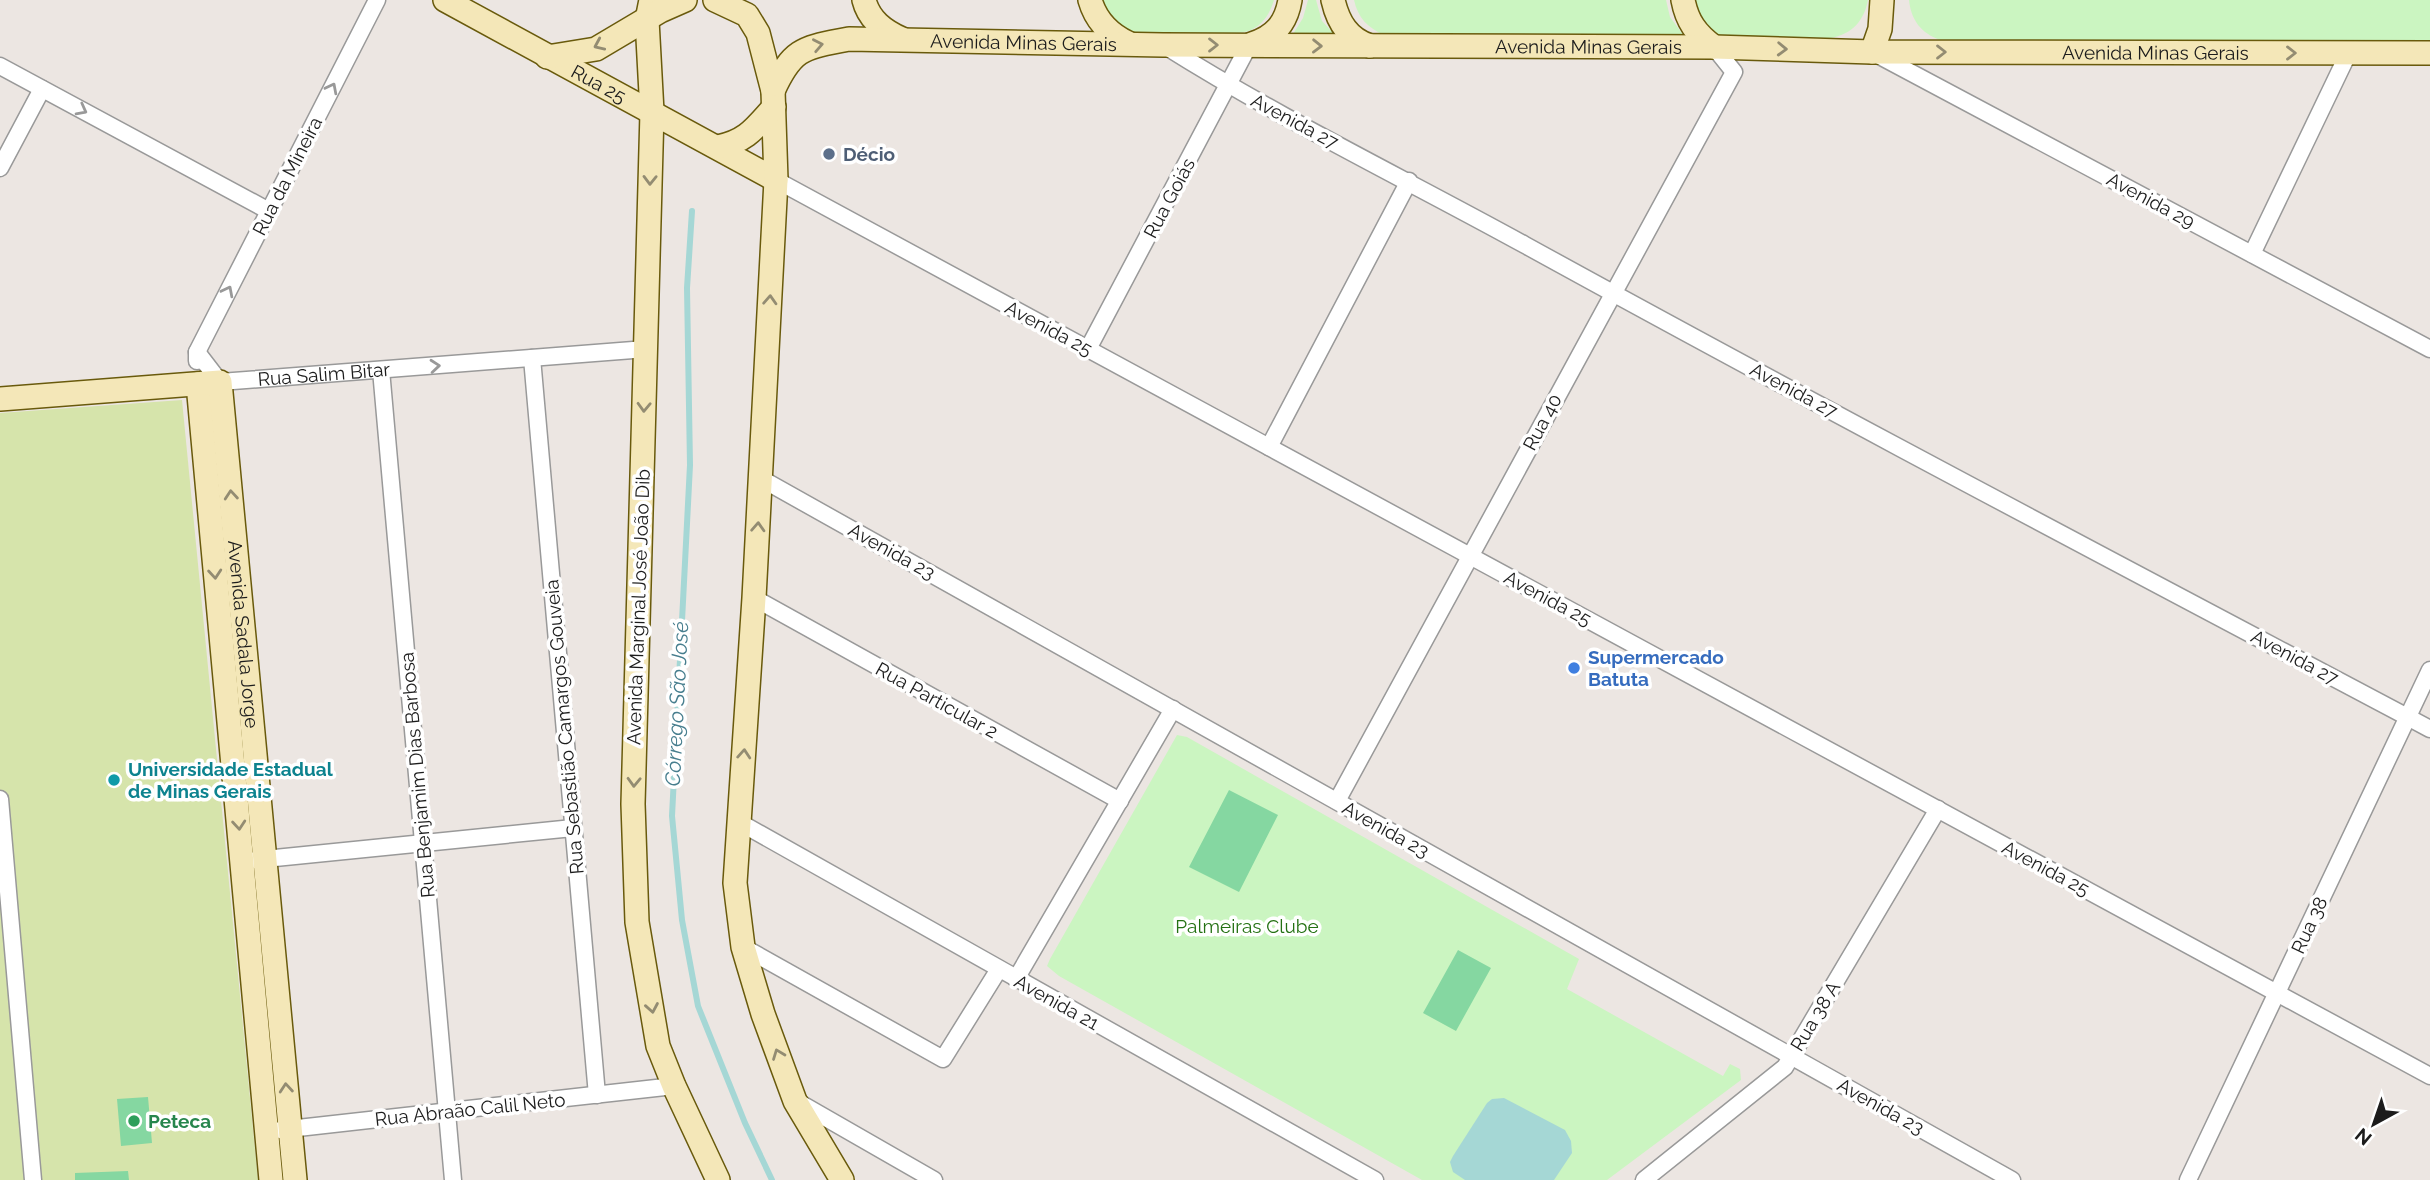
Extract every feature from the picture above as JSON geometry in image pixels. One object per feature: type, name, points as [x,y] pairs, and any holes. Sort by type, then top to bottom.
[{"type":"main road","name":"Rua 25","points":[[445,0],[776,180]]},
{"type":"main road","name":"Rua 25","points":[[547,57],[596,49],[649,10],[685,0]]},
{"type":"main road","points":[[715,0],[747,15],[758,33],[773,99],[776,180],[754,598],[735,883],[743,947],[763,1014],[795,1101],[842,1180]]},
{"type":"main road","points":[[864,0],[874,21],[887,32],[902,39]]},
{"type":"main road","points":[[1090,0],[1103,25],[1118,39],[1128,43]]},
{"type":"main road","points":[[1249,46],[1274,35],[1283,23],[1290,0]]},
{"type":"main road","points":[[1333,0],[1338,17],[1346,30],[1357,42],[1372,47]]},
{"type":"main road","points":[[1683,0],[1692,26],[1701,38],[1714,47]]},
{"type":"main road","points":[[1872,52],[1880,29],[1882,0]]},
{"type":"main road","name":"Avenida Marginal José João Dib","points":[[649,10],[652,112],[633,804],[637,922],[658,1046],[718,1180]]},
{"type":"main road","name":"Avenida Minas Gerais","points":[[718,147],[737,143],[754,129],[773,99],[784,67],[805,48],[849,39],[1249,46],[1714,47],[1872,52],[2430,53]]},
{"type":"main road","name":"Rua Salim Bitar","points":[[0,399],[209,383]]},
{"type":"main road","name":"Avenida Sadala Jorge","points":[[209,383],[254,860],[295,1180]]},
{"type":"main road","name":"Avenida Sadala Jorge","points":[[254,860],[271,1180]]},
{"type":"street","name":"Rua da Mineira","points":[[209,383],[197,352],[377,0]]},
{"type":"street","name":"Avenida 27","points":[[1163,45],[1228,86],[2430,729]]},
{"type":"street","name":"Rua Goiás","points":[[1088,349],[1249,46]]},
{"type":"street","name":"Rua 40","points":[[1337,802],[1734,72],[1714,47]]},
{"type":"street","name":"Avenida 29","points":[[1872,52],[2430,349]]},
{"type":"street","points":[[2252,254],[2348,54]]},
{"type":"street","points":[[0,66],[269,211]]},
{"type":"street","points":[[0,168],[42,89]]},
{"type":"street","name":"Avenida 25","points":[[776,180],[2430,1076]]},
{"type":"street","points":[[1269,447],[1409,181]]},
{"type":"street","name":"Rua Salim Bitar","points":[[209,383],[646,349]]},
{"type":"street","points":[[197,352],[209,383]]},
{"type":"street","name":"Rua Sebastião Camargos Gouveia","points":[[531,358],[597,1095]]},
{"type":"street","name":"Rua Benjamim Dias Barbosa","points":[[380,370],[453,1180]]},
{"type":"street","name":"Avenida 23","points":[[760,478],[2012,1180]]},
{"type":"street","name":"Rua Particular 2","points":[[754,598],[1120,801]]},
{"type":"street","name":"Rua 38","points":[[2188,1180],[2430,670]]},
{"type":"street","points":[[1016,979],[1173,709]]},
{"type":"street","points":[[0,799],[33,1180]]},
{"type":"street","name":"Rua 38 A","points":[[1644,1180],[1785,1067],[1938,809]]},
{"type":"street","name":"Avenida 21","points":[[739,822],[1375,1180]]},
{"type":"street","points":[[254,860],[573,828]]},
{"type":"street","points":[[743,947],[943,1059],[999,970]]},
{"type":"street","name":"Rua Abraão Calil Neto","points":[[267,1132],[674,1086]]},
{"type":"street","points":[[795,1101],[934,1180]]},
{"type":"green space","points":[[1099,0],[1274,0],[1266,18],[1251,30],[1174,34],[1129,32],[1118,28]]},
{"type":"green space","points":[[1308,0],[1316,0],[1322,21],[1335,35],[1293,34],[1303,18]]},
{"type":"green space","points":[[1354,0],[1666,0],[1670,17],[1684,36],[1384,35],[1364,22]]},
{"type":"green space","points":[[1692,0],[1868,0],[1856,25],[1851,30],[1831,38],[1722,37],[1703,25]]},
{"type":"green space","points":[[1909,0],[2430,0],[2430,42],[1940,40],[1927,34],[1918,25]]},
{"type":"green space","points":[[182,400],[258,1180],[0,1180],[0,413]]},
{"type":"green space","name":"Palmeiras Clube","points":[[1177,735],[1187,737],[1579,959],[1567,989],[1723,1076],[1730,1064],[1740,1069],[1741,1080],[1607,1180],[1422,1180],[1059,976],[1047,966],[1050,959]]},
{"type":"green space","points":[[1229,790],[1278,815],[1239,892],[1189,867]]},
{"type":"green space","points":[[1458,950],[1491,968],[1456,1031],[1423,1013]]},
{"type":"green space","name":"Peteca","points":[[148,1097],[152,1143],[121,1146],[117,1099]]},
{"type":"green space","points":[[128,1171],[129,1180],[75,1180],[75,1173]]},
{"type":"water","points":[[1504,1098],[1565,1130],[1571,1141],[1572,1153],[1554,1180],[1465,1180],[1453,1172],[1450,1162],[1487,1103],[1492,1099]]},
{"type":"waterway","name":"Córrego São José","points":[[692,211],[687,288],[690,465],[672,816],[682,920],[698,1006],[745,1123],[772,1180]]},
{"type":"place","name":"Décio","points":[[829,154]]},
{"type":"place","name":"Supermercado Batuta","points":[[1574,668]]},
{"type":"place","name":"Universidade Estadual de Minas Gerais","points":[[114,780]]},
{"type":"place","name":"Peteca","points":[[134,1121]]}]
